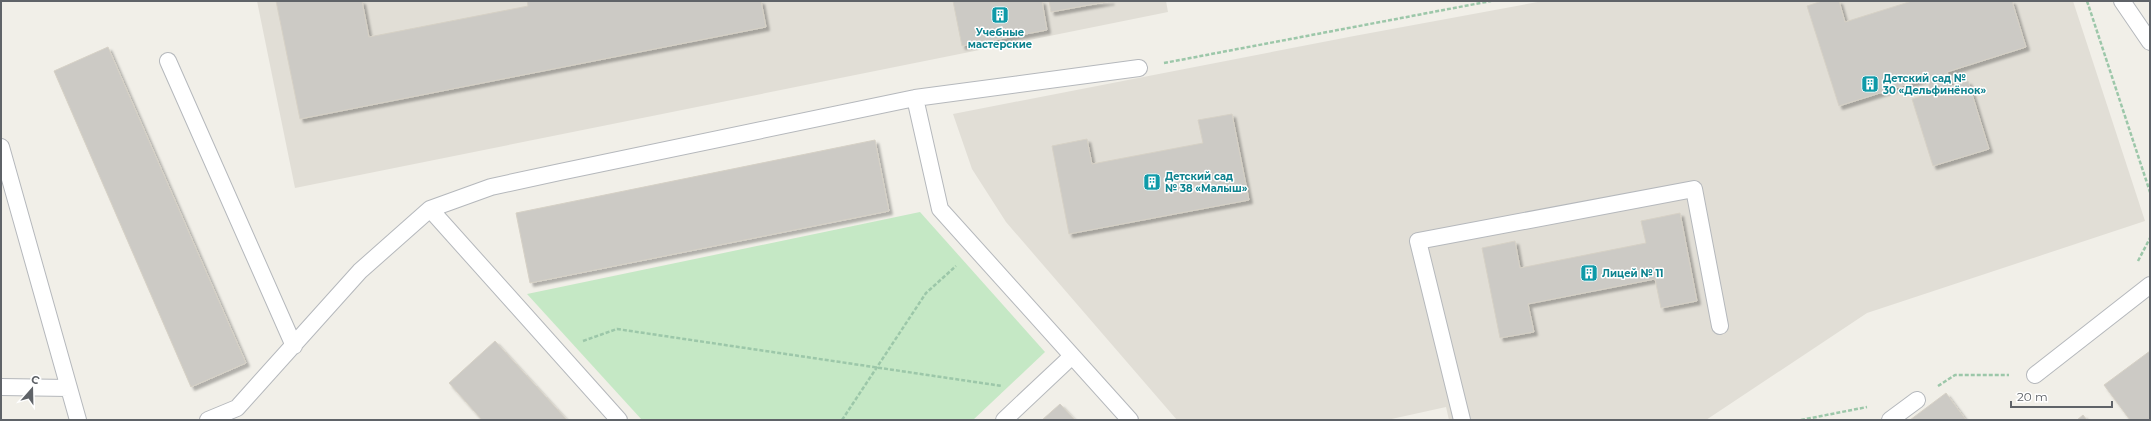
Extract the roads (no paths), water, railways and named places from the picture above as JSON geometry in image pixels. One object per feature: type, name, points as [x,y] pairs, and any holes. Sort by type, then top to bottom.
[{"type":"lane","points":[[2122,1],[2150,42]]},
{"type":"lane","points":[[168,60],[294,346]]},
{"type":"lane","points":[[208,420],[240,414],[294,346],[360,271],[430,209],[491,187],[915,98],[1140,68]]},
{"type":"lane","points":[[915,98],[940,209],[1130,420]]},
{"type":"lane","points":[[1,147],[78,420]]},
{"type":"lane","points":[[1462,420],[1418,241],[1694,189],[1720,326]]},
{"type":"lane","points":[[430,209],[619,420]]},
{"type":"lane","points":[[2035,375],[2150,285]]},
{"type":"lane","points":[[1004,420],[1071,356]]},
{"type":"lane","points":[[1,387],[69,388]]},
{"type":"lane","points":[[1890,420],[1917,400]]},
{"type":"place","name":"Учебные мастерские","points":[[1000,15]]},
{"type":"place","name":"Детский сад № 30 «Дельфинёнок»","points":[[1870,84]]},
{"type":"place","name":"Детский сад № 38 «Малыш»","points":[[1152,182]]},
{"type":"place","name":"Лицей № 11","points":[[1589,273]]}]
